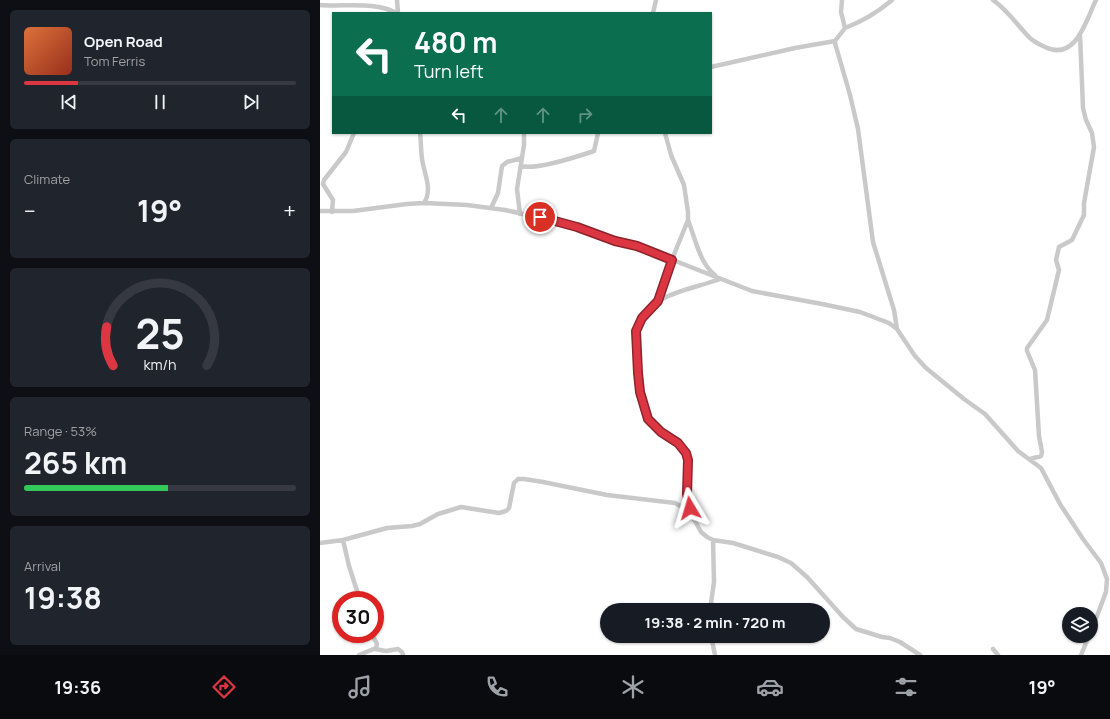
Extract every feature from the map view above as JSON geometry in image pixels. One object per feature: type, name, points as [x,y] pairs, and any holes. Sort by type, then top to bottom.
[{"type":"street","points":[[397,0],[397,12]]},
{"type":"street","points":[[654,12],[656,0]]},
{"type":"street","points":[[842,0],[841,12],[845,28]]},
{"type":"street","points":[[712,67],[795,48],[835,41],[845,28],[865,20],[882,9],[892,0]]},
{"type":"street","points":[[994,0],[1010,14],[1033,41],[1056,51],[1067,47],[1080,35],[1096,0]]},
{"type":"street","points":[[320,6],[372,6],[395,12]]},
{"type":"street","points":[[1030,459],[1041,456],[1042,452],[1039,436],[1035,370],[1027,352],[1027,348],[1047,320],[1059,270],[1056,260],[1059,247],[1072,240],[1084,215],[1084,203],[1094,147],[1092,133],[1086,120],[1083,108],[1080,35]]},
{"type":"street","points":[[835,41],[858,129],[874,242],[894,310],[897,329],[906,345],[926,368],[985,414],[1010,444],[1041,468],[1060,504],[1083,539],[1097,556],[1104,569],[1107,579],[1107,586],[1098,612]]},
{"type":"street","points":[[332,212],[333,200],[323,184],[324,180],[346,152],[354,134]]},
{"type":"street","points":[[420,134],[422,160],[426,170],[428,189],[428,197],[424,203]]},
{"type":"street","points":[[520,214],[517,189],[524,134]]},
{"type":"street","points":[[521,166],[539,166],[592,152],[598,134]]},
{"type":"street","points":[[665,134],[671,155],[684,185],[688,220],[708,267],[713,274],[720,279]]},
{"type":"street","points":[[491,208],[498,193],[502,166],[507,162],[522,158]]},
{"type":"street","points":[[320,211],[353,211],[424,203],[491,208],[540,217],[577,227],[615,241],[644,249],[752,291],[861,313],[889,323],[897,329]]},
{"type":"street","points":[[658,301],[688,220]]},
{"type":"street","points":[[720,279],[666,296],[658,301],[642,318],[636,331],[640,392],[648,419],[661,432],[678,443],[686,453],[688,460],[687,494],[691,514],[701,532],[713,540],[733,543],[778,557],[791,563],[807,577],[843,617],[856,629],[900,642],[920,655]]},
{"type":"street","points":[[320,543],[342,540],[387,528],[420,524],[438,514],[461,507],[499,513],[506,511],[509,508],[514,483],[518,479],[607,495],[675,503],[691,514]]},
{"type":"street","points":[[342,540],[357,591]]},
{"type":"street","points":[[711,603],[714,582],[713,540]]},
{"type":"street","points":[[375,649],[377,646],[376,643]]},
{"type":"street","points":[[712,643],[715,655]]},
{"type":"street","points":[[1081,655],[1086,643]]},
{"type":"street","points":[[359,655],[375,649],[386,651],[398,649],[403,655]]},
{"type":"street","points":[[993,649],[998,655]]},
{"type":"route","points":[[540,217],[577,227],[615,241],[637,246],[672,260],[658,301],[642,318],[636,331],[638,373],[640,392],[648,419],[661,432],[678,443],[686,453],[688,460],[687,494],[690,508]]}]
